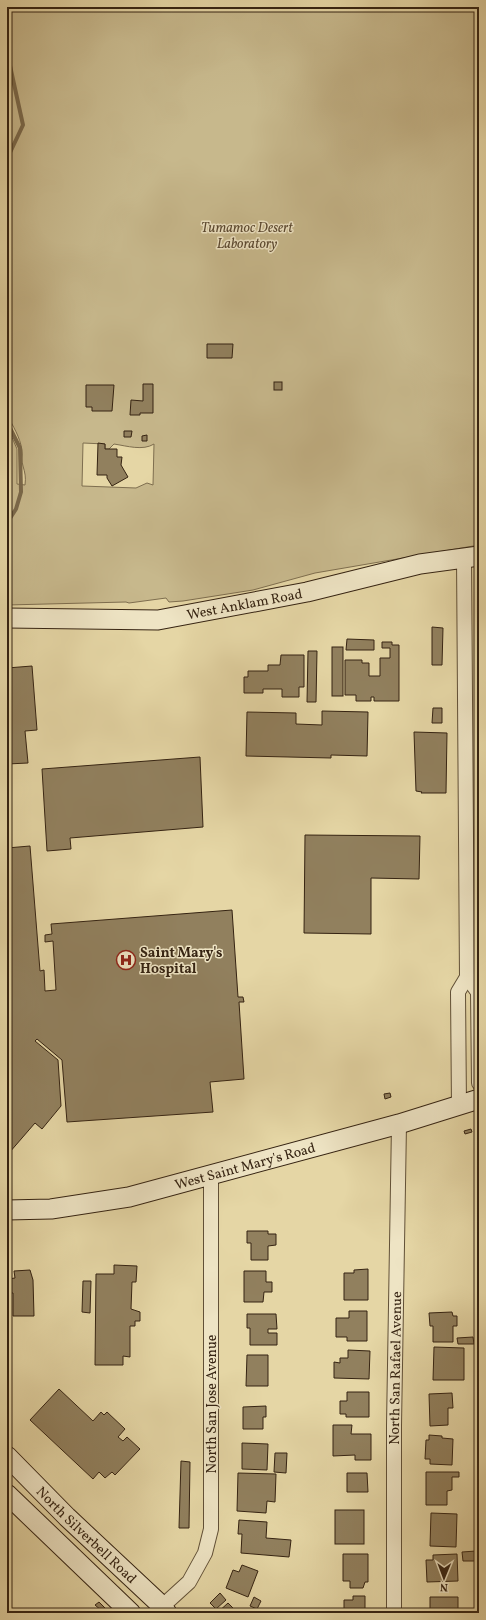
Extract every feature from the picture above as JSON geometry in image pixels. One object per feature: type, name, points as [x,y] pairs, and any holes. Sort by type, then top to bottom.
[{"type":"main road","name":"West Anklam Road","points":[[7,618],[158,620],[307,592],[420,564],[472,556]]},
{"type":"main road","name":"West Saint Mary's Road","points":[[7,1210],[52,1209],[129,1198],[399,1124],[479,1099]]},
{"type":"main road","name":"North Silverbell Road","points":[[7,1456],[161,1611]]},
{"type":"main road","name":"North Silverbell Road","points":[[7,1494],[131,1613]]},
{"type":"street","points":[[459,1106],[458,992],[467,977],[472,556]]},
{"type":"street","points":[[467,977],[478,992],[479,1083]]},
{"type":"street","name":"North San Rafael Avenue","points":[[394,1613],[394,1426],[399,1124]]},
{"type":"street","name":"North San Jose Avenue","points":[[161,1611],[189,1582],[205,1553],[211,1529],[211,1176]]},
{"type":"green space","name":"Tumamoc Desert Laboratory","points":[[7,7],[479,7],[479,545],[315,573],[253,590],[183,601],[169,602],[166,598],[129,603],[7,605],[7,426],[17,449],[17,484],[25,485],[25,473],[22,462],[20,441],[7,415]],"holes":[[[83,443],[105,444],[105,449],[109,449],[114,444],[140,448],[154,444],[153,485],[147,483],[136,488],[82,486]]]},
{"type":"building","points":[[207,344],[233,344],[232,358],[207,358]]},
{"type":"building","points":[[274,382],[282,382],[282,390],[274,390]]},
{"type":"building","points":[[143,384],[153,384],[153,413],[130,415],[131,400],[143,401]]},
{"type":"building","points":[[86,385],[114,385],[112,411],[92,411],[92,407],[86,407]]},
{"type":"building","points":[[124,431],[132,431],[131,437],[124,437]]},
{"type":"building","points":[[147,435],[147,441],[142,441],[142,436]]},
{"type":"building","points":[[98,443],[105,444],[105,449],[117,449],[117,457],[122,457],[121,465],[128,477],[112,486],[107,478],[107,475],[97,475]]},
{"type":"building","points":[[432,627],[443,628],[442,665],[432,665]]},
{"type":"building","points":[[347,639],[374,640],[374,650],[346,650]]},
{"type":"building","points":[[382,642],[392,642],[392,645],[399,645],[399,701],[374,701],[374,697],[371,697],[371,701],[356,701],[356,695],[345,695],[345,660],[362,660],[362,663],[369,663],[369,676],[380,676],[380,658],[390,658],[390,648],[382,648]]},
{"type":"building","points":[[332,647],[343,647],[343,696],[332,696]]},
{"type":"building","points":[[308,651],[317,651],[316,702],[307,702]]},
{"type":"building","points":[[281,655],[304,655],[304,687],[299,687],[299,697],[282,697],[282,689],[263,689],[263,693],[244,693],[244,677],[248,677],[248,671],[268,671],[268,665],[280,665]]},
{"type":"building","points":[[32,666],[37,730],[25,731],[28,763],[7,764],[7,668]]},
{"type":"building","points":[[433,708],[442,708],[442,723],[432,723]]},
{"type":"building","points":[[322,711],[368,712],[367,756],[331,755],[331,758],[246,756],[247,712],[296,713],[296,724],[322,725]]},
{"type":"building","points":[[414,732],[447,733],[446,793],[421,793],[422,792],[416,791]]},
{"type":"building","points":[[200,757],[203,827],[70,838],[71,849],[47,851],[42,769]]},
{"type":"building","points":[[305,835],[420,836],[419,879],[371,878],[371,934],[304,933]]},
{"type":"building","points":[[30,846],[40,971],[44,970],[45,991],[56,990],[53,941],[45,942],[45,935],[52,934],[51,924],[232,910],[238,997],[243,997],[244,1002],[239,1002],[244,1079],[210,1082],[213,1112],[67,1122],[62,1060],[37,1039],[35,1041],[58,1060],[61,1106],[42,1129],[35,1123],[9,1153],[7,1151],[7,848]]},
{"type":"building","points":[[390,1093],[391,1097],[385,1099],[384,1094]]},
{"type":"building","points":[[471,1129],[472,1132],[465,1134],[464,1131]]},
{"type":"building","points":[[247,1231],[268,1231],[268,1234],[276,1234],[276,1245],[268,1246],[268,1260],[251,1260],[251,1243],[247,1243]]},
{"type":"building","points":[[114,1265],[137,1266],[136,1282],[132,1282],[131,1309],[140,1312],[140,1321],[135,1321],[135,1326],[130,1326],[130,1357],[123,1356],[123,1365],[95,1365],[96,1274],[114,1274]]},
{"type":"building","points":[[368,1269],[368,1300],[344,1300],[344,1273],[354,1273],[354,1270]]},
{"type":"building","points":[[30,1270],[33,1280],[34,1316],[13,1316],[13,1293],[8,1293],[8,1279],[15,1278],[14,1271]]},
{"type":"building","points":[[244,1271],[266,1271],[266,1282],[272,1282],[272,1292],[264,1292],[263,1302],[244,1302]]},
{"type":"building","points":[[83,1281],[91,1281],[90,1313],[82,1312]]},
{"type":"building","points":[[349,1311],[367,1311],[367,1341],[347,1341],[347,1337],[336,1337],[336,1318],[349,1318]]},
{"type":"building","points":[[452,1312],[453,1316],[457,1316],[457,1326],[453,1326],[453,1342],[433,1342],[433,1326],[430,1326],[429,1313]]},
{"type":"building","points":[[247,1314],[276,1314],[277,1329],[268,1329],[268,1333],[277,1333],[277,1345],[250,1345],[250,1328],[247,1328]]},
{"type":"building","points":[[473,1337],[474,1344],[458,1344],[457,1338]]},
{"type":"building","points":[[434,1347],[464,1348],[464,1380],[433,1380]]},
{"type":"building","points":[[348,1350],[370,1351],[369,1379],[334,1378],[334,1362],[340,1363],[340,1358],[348,1358]]},
{"type":"building","points":[[247,1355],[268,1355],[268,1386],[246,1386]]},
{"type":"building","points":[[59,1389],[93,1421],[101,1412],[104,1415],[107,1412],[125,1429],[118,1437],[123,1441],[127,1437],[140,1449],[115,1475],[112,1472],[105,1478],[99,1472],[93,1479],[30,1420]]},
{"type":"building","points":[[347,1392],[369,1392],[369,1417],[346,1417],[346,1414],[340,1414],[340,1401],[347,1401]]},
{"type":"building","points":[[452,1393],[453,1408],[448,1408],[448,1425],[430,1426],[429,1394]]},
{"type":"building","points":[[266,1406],[266,1417],[263,1417],[263,1429],[243,1429],[243,1407]]},
{"type":"building","points":[[333,1425],[352,1425],[351,1434],[371,1434],[371,1460],[355,1460],[355,1455],[333,1456]]},
{"type":"building","points":[[429,1435],[453,1439],[452,1465],[430,1464],[430,1459],[425,1459],[426,1440],[429,1440]]},
{"type":"building","points":[[242,1443],[268,1444],[267,1470],[242,1469]]},
{"type":"building","points":[[275,1453],[287,1453],[286,1473],[274,1472]]},
{"type":"building","points":[[181,1461],[190,1462],[189,1528],[179,1528]]},
{"type":"building","points":[[426,1472],[459,1472],[459,1477],[452,1477],[452,1490],[447,1491],[447,1505],[426,1505]]},
{"type":"building","points":[[238,1473],[276,1474],[275,1502],[267,1501],[266,1513],[237,1511]]},
{"type":"building","points":[[347,1473],[367,1473],[368,1492],[347,1492]]},
{"type":"building","points":[[335,1510],[364,1510],[364,1544],[335,1544]]},
{"type":"building","points":[[431,1513],[457,1514],[456,1547],[430,1546]]},
{"type":"building","points":[[239,1520],[267,1522],[266,1538],[291,1540],[289,1557],[241,1553],[242,1534],[238,1534]]},
{"type":"building","points":[[476,1551],[476,1561],[463,1561],[462,1552]]},
{"type":"building","points":[[343,1554],[368,1554],[368,1582],[365,1582],[363,1588],[350,1588],[350,1581],[343,1581]]},
{"type":"building","points":[[457,1554],[458,1581],[427,1582],[426,1560],[433,1560],[433,1555]]},
{"type":"building","points":[[242,1565],[258,1571],[248,1597],[226,1588],[233,1570],[239,1572]]},
{"type":"building","points":[[220,1593],[226,1600],[216,1609],[210,1603]]},
{"type":"building","points":[[353,1596],[365,1596],[365,1613],[344,1613],[344,1600],[353,1600]]},
{"type":"building","points":[[254,1597],[261,1601],[257,1609],[250,1606]]},
{"type":"building","points":[[430,1597],[458,1597],[458,1612],[430,1613]]},
{"type":"building","points":[[99,1602],[105,1608],[102,1611],[95,1605]]},
{"type":"building","points":[[228,1603],[238,1613],[217,1613]]},
{"type":"waterway","points":[[7,52],[23,125],[7,159]]},
{"type":"waterway","points":[[7,422],[20,448],[21,492],[16,509],[7,523]]},
{"type":"place","name":"Saint Mary's Hospital","points":[[126,960]]}]
